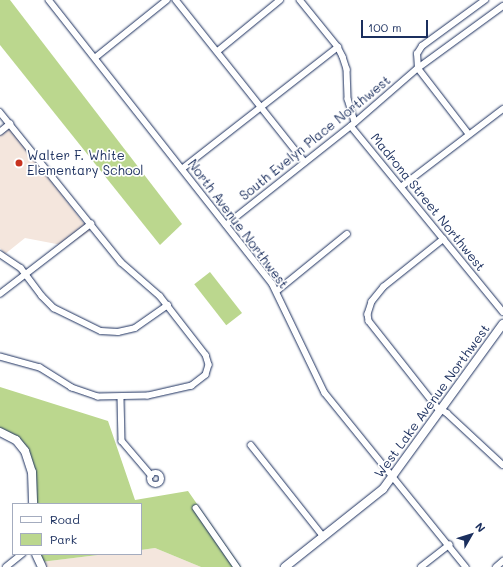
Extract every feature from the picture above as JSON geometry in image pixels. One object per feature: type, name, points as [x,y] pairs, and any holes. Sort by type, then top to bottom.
[{"type":"street","name":"North Avenue Northwest","points":[[51,0],[277,291],[325,393],[466,567]]},
{"type":"street","points":[[95,58],[167,0]]},
{"type":"street","points":[[176,0],[305,162]]},
{"type":"street","points":[[218,51],[280,0]]},
{"type":"street","name":"Madrona Street Northwest","points":[[300,0],[338,47],[347,69],[348,99],[353,124],[402,188],[503,312]]},
{"type":"street","points":[[470,134],[418,68],[417,54],[422,46],[485,0]]},
{"type":"street","name":"South Evelyn Place Northwest","points":[[226,225],[353,124],[418,68],[503,6]]},
{"type":"street","points":[[182,169],[338,47]]},
{"type":"street","points":[[402,188],[503,109]]},
{"type":"street","points":[[0,112],[121,262],[152,288],[168,305],[206,355],[209,365],[206,375],[192,386],[148,396],[121,398],[84,394],[40,368],[0,357]]},
{"type":"street","points":[[0,132],[10,124]]},
{"type":"street","points":[[0,294],[90,224]]},
{"type":"street","points":[[277,291],[347,234]]},
{"type":"street","points":[[444,239],[384,287],[372,302],[368,314],[369,321],[377,334],[442,410],[503,465]]},
{"type":"street","points":[[0,254],[15,263],[54,308],[101,331],[118,332],[135,328],[168,305]]},
{"type":"street","name":"West Lake Avenue Northwest","points":[[285,567],[371,500],[393,477],[503,324]]},
{"type":"street","points":[[121,398],[122,441],[151,475]]},
{"type":"street","points":[[0,432],[16,440],[25,451],[32,472],[33,503]]},
{"type":"street","points":[[251,445],[324,537]]},
{"type":"street","points":[[196,508],[237,567]]},
{"type":"street","points":[[422,567],[449,545]]},
{"type":"street","points":[[6,567],[21,555]]},
{"type":"street","points":[[36,555],[42,567]]},
{"type":"street","points":[[496,567],[503,561]]},
{"type":"shaded area","name":"Walter F. White Elementary School","points":[[8,126],[90,231],[67,246],[25,238],[5,254],[0,248],[0,133]]},
{"type":"shaded area","points":[[155,548],[201,567],[45,567],[41,562],[98,555],[142,555],[142,550]]},
{"type":"green space","points":[[0,0],[10,0],[182,224],[160,245],[0,45]]},
{"type":"green space","points":[[210,272],[242,313],[226,325],[194,284]]},
{"type":"green space","points":[[0,387],[108,421],[135,500],[188,491],[241,567],[201,567],[155,548],[142,550],[142,503],[30,503],[34,469],[20,443],[0,434]]},
{"type":"green space","points":[[38,555],[98,555],[41,562]]},
{"type":"place","name":"Walter F. White Elementary School","points":[[19,163]]}]
